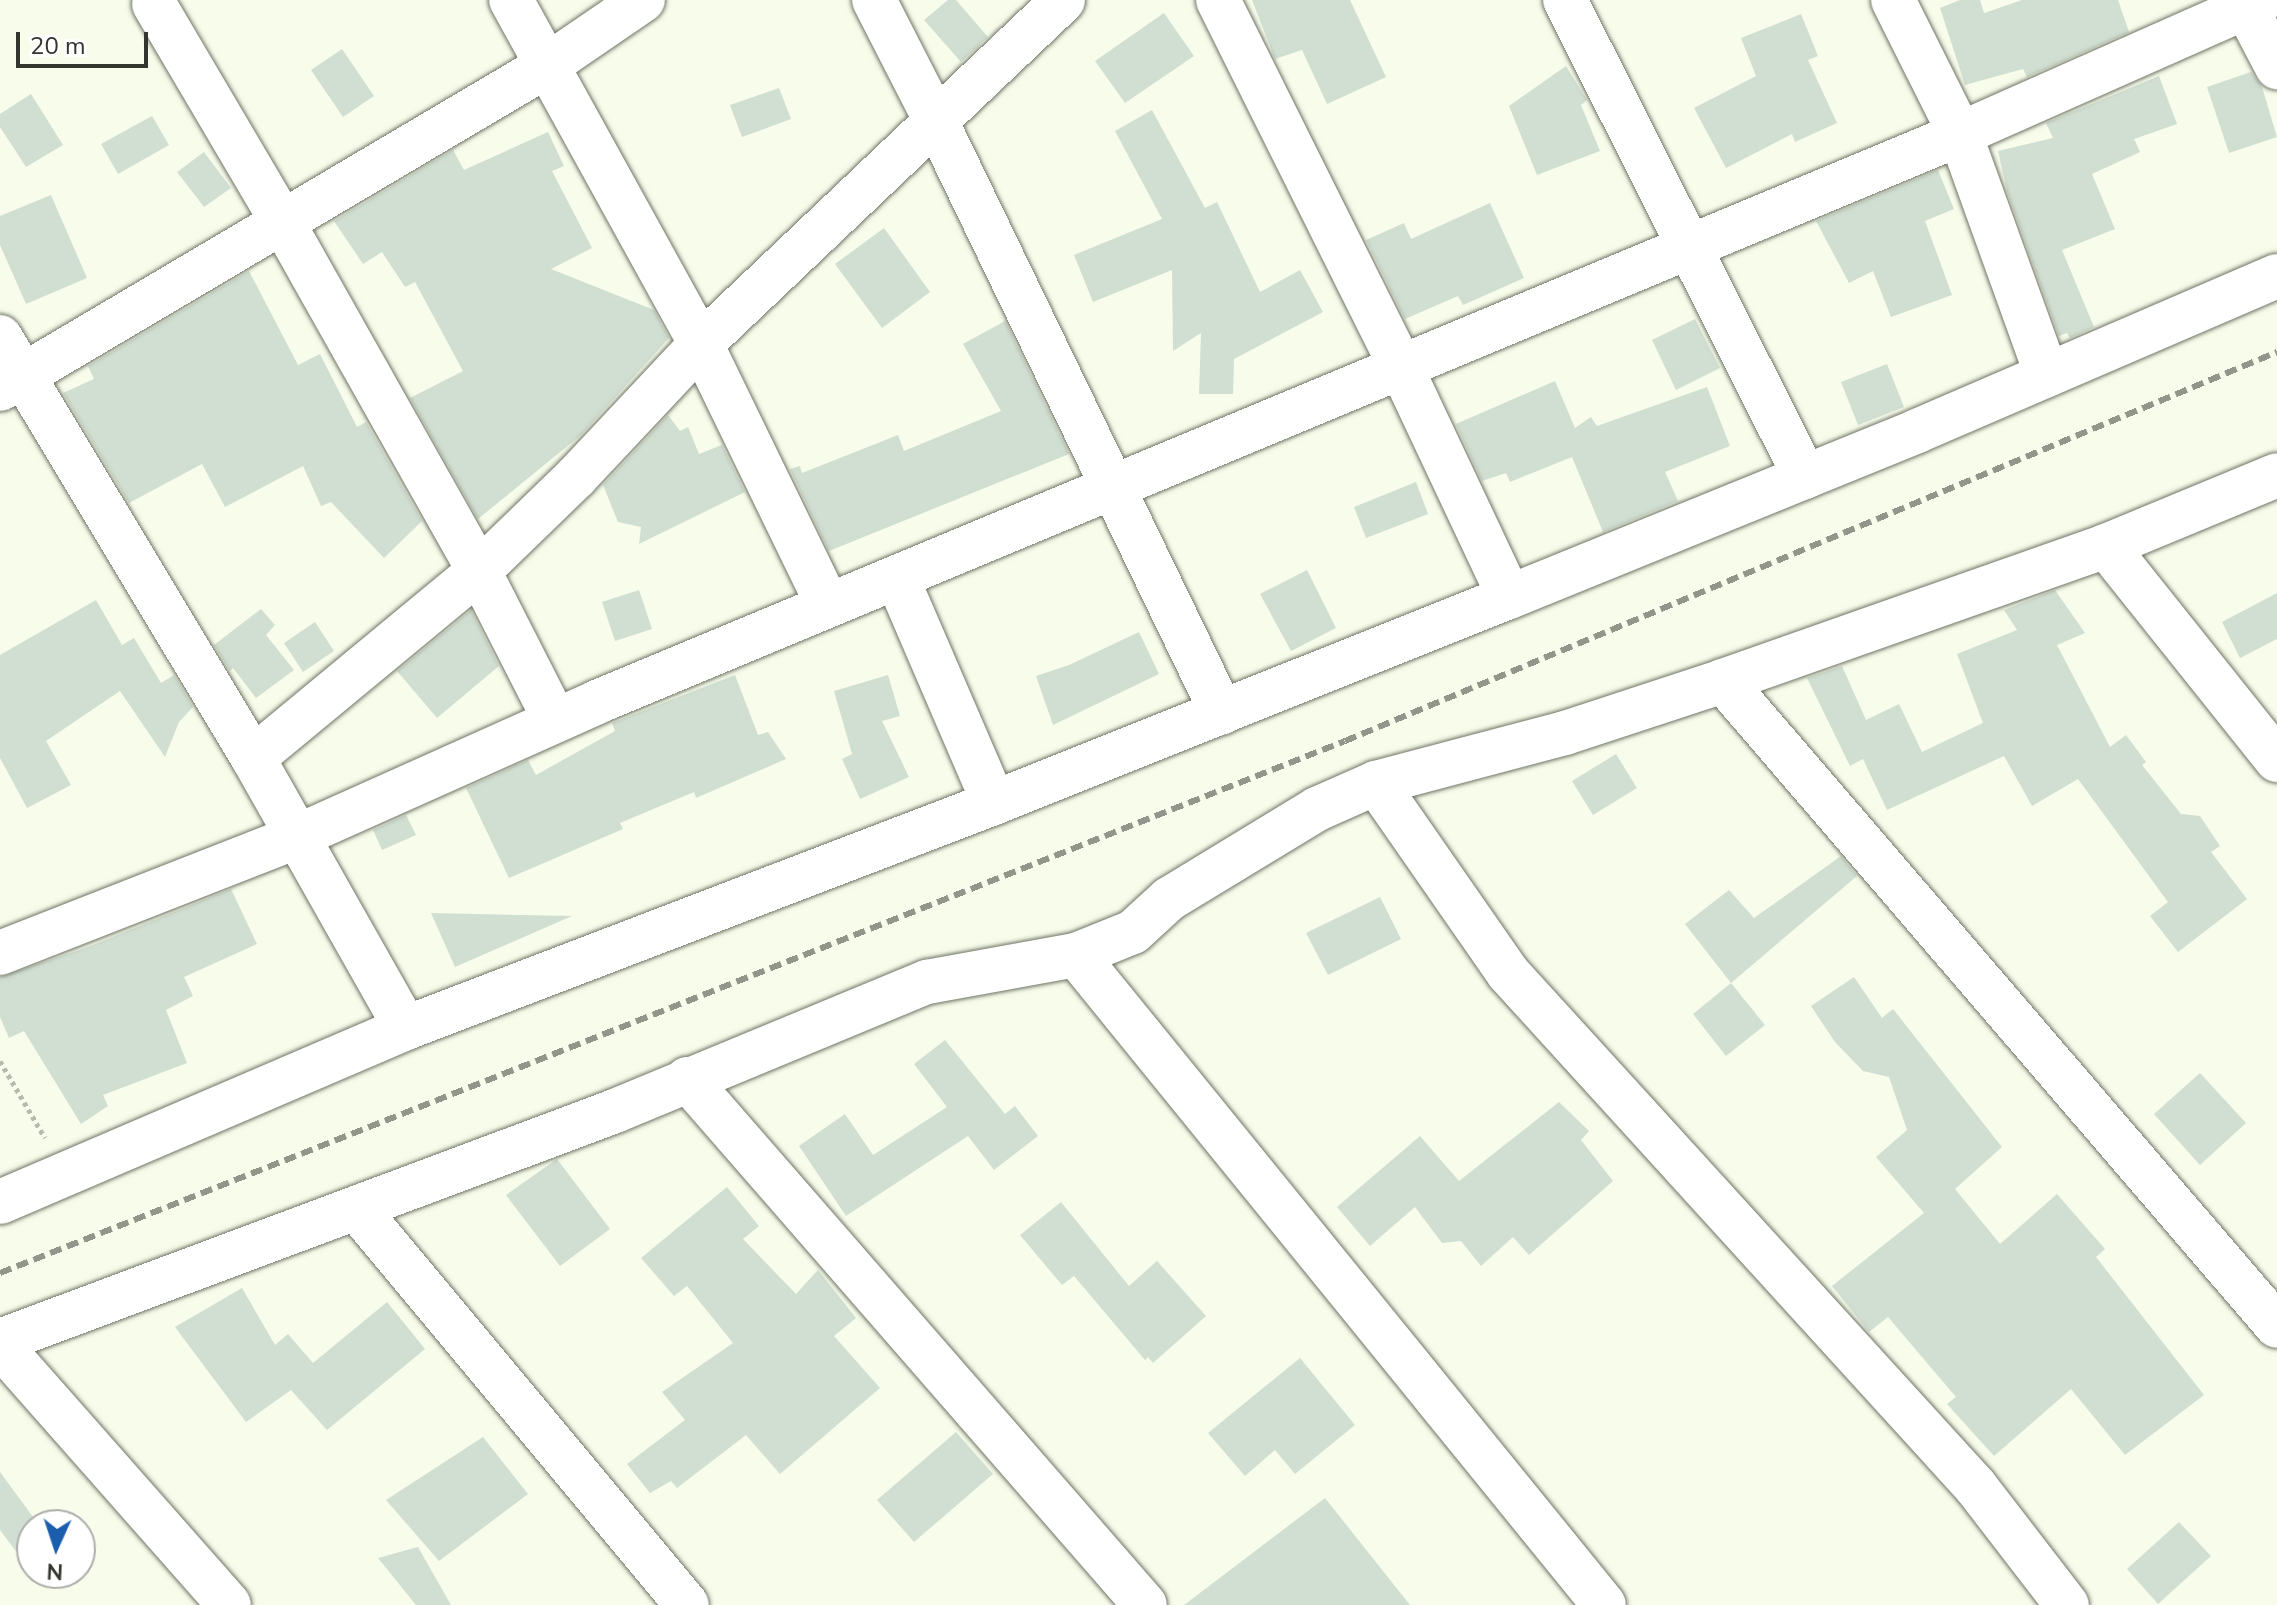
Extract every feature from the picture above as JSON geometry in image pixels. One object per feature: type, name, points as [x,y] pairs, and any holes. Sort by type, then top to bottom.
[{"type":"street","points":[[511,0],[701,344],[828,605]]},
{"type":"street","points":[[11,383],[548,65],[643,0]]},
{"type":"street","points":[[874,0],[936,121],[1222,713]]},
{"type":"street","points":[[253,758],[479,571],[576,477],[701,344],[1063,0]]},
{"type":"street","points":[[1218,0],[1401,367],[1509,597]]},
{"type":"street","points":[[1565,0],[1805,477]]},
{"type":"street","points":[[1893,0],[1960,134],[2047,375]]},
{"type":"street","points":[[0,953],[298,836],[555,720],[1960,134],[2250,2],[2277,67]]},
{"type":"street","points":[[154,4],[282,221],[479,571],[555,720]]},
{"type":"street","points":[[0,1202],[406,1028],[994,803],[1805,477],[2277,276]]},
{"type":"street","points":[[0,337],[11,383],[253,758],[406,1028]]},
{"type":"street","points":[[229,1605],[0,1343],[615,1111],[927,982],[1076,955],[1133,932],[1169,899],[1317,809],[1376,783],[1565,733],[1723,681],[2106,546],[2277,475]]},
{"type":"street","points":[[2106,546],[2277,760]]},
{"type":"street","points":[[897,578],[994,803]]},
{"type":"street","points":[[1723,681],[2277,1326]]},
{"type":"street","points":[[1376,783],[1508,973],[1976,1487],[2067,1605]]},
{"type":"street","points":[[1076,955],[1604,1605]]},
{"type":"street","points":[[687,1079],[1145,1605]]},
{"type":"street","points":[[357,1209],[687,1605]]},
{"type":"path","points":[[0,1061],[66,1173]]},
{"type":"building","points":[[948,0],[956,0],[988,37],[961,62],[924,20]]},
{"type":"building","points":[[1252,0],[1350,0],[1386,77],[1327,104],[1302,50],[1275,59]]},
{"type":"building","points":[[1960,0],[1980,0],[1984,13],[2022,0],[2118,0],[2129,32],[2027,77],[2023,69],[1965,85],[1940,8]]},
{"type":"building","points":[[1164,13],[1194,56],[1125,103],[1095,61]]},
{"type":"building","points":[[1801,14],[1818,56],[1808,60],[1837,123],[1795,142],[1792,134],[1726,168],[1694,108],[1756,76],[1741,38]]},
{"type":"building","points":[[342,49],[374,96],[343,117],[311,70]]},
{"type":"building","points":[[1566,66],[1587,100],[1581,105],[1600,151],[1537,175],[1509,106]]},
{"type":"building","points":[[2251,72],[2262,87],[2277,137],[2229,153],[2207,87]]},
{"type":"building","points":[[2159,76],[2177,124],[2134,139],[2140,152],[2092,174],[2115,229],[2062,250],[2094,327],[2070,338],[2067,333],[2059,336],[2007,191],[1998,151],[2053,138],[2046,123]]},
{"type":"building","points":[[779,88],[791,119],[742,137],[730,105]]},
{"type":"building","points":[[31,94],[63,145],[26,167],[0,127],[0,114]]},
{"type":"building","points":[[1152,110],[1205,208],[1217,202],[1260,292],[1300,270],[1323,312],[1234,359],[1233,394],[1199,394],[1201,333],[1173,351],[1172,270],[1093,302],[1074,255],[1162,219],[1115,131]]},
{"type":"building","points":[[152,116],[169,145],[118,174],[101,144]]},
{"type":"building","points":[[548,132],[564,166],[552,171],[592,248],[551,269],[654,310],[669,338],[581,435],[478,519],[410,398],[463,371],[415,282],[405,287],[382,252],[363,264],[334,221],[453,150],[464,170]]},
{"type":"building","points":[[204,152],[231,188],[204,207],[177,172]]},
{"type":"building","points":[[1938,170],[1954,209],[1925,221],[1952,295],[1891,317],[1873,271],[1849,283],[1816,221]]},
{"type":"building","points":[[51,195],[87,278],[26,304],[0,245],[0,216]]},
{"type":"building","points":[[1490,203],[1524,278],[1463,305],[1458,296],[1405,319],[1366,240],[1404,223],[1411,239]]},
{"type":"building","points":[[884,228],[930,292],[882,328],[835,264]]},
{"type":"building","points":[[249,271],[298,365],[320,354],[357,427],[366,422],[422,521],[384,558],[331,502],[321,506],[303,466],[225,507],[202,464],[129,503],[63,393],[94,379],[88,366]]},
{"type":"building","points":[[1695,319],[1720,368],[1676,390],[1652,340]]},
{"type":"building","points":[[1005,321],[1069,454],[829,551],[790,469],[800,466],[802,473],[898,435],[904,451],[1001,411],[963,344]]},
{"type":"building","points":[[1887,364],[1904,407],[1858,425],[1841,382]]},
{"type":"building","points":[[1555,381],[1575,428],[1591,417],[1597,426],[1707,387],[1730,446],[1665,472],[1678,501],[1603,532],[1572,457],[1510,482],[1506,473],[1482,481],[1456,424]]},
{"type":"building","points":[[668,415],[680,431],[688,427],[699,454],[722,445],[745,492],[639,544],[641,527],[618,522],[603,485]]},
{"type":"building","points":[[1416,482],[1428,514],[1366,538],[1354,507]]},
{"type":"building","points":[[1307,570],[1336,628],[1291,651],[1260,594]]},
{"type":"building","points":[[639,590],[652,629],[615,641],[602,602]]},
{"type":"building","points":[[2055,590],[2085,633],[2057,645],[2110,747],[2126,735],[2146,762],[2142,765],[2181,814],[2200,816],[2220,846],[2211,852],[2247,899],[2178,952],[2150,916],[2168,902],[2078,779],[2032,806],[2004,756],[1887,810],[1863,759],[1850,766],[1807,678],[1842,666],[1866,720],[1899,704],[1922,752],[1983,723],[1957,654],[2017,630],[2004,610]]},
{"type":"building","points":[[2277,593],[2277,639],[2240,658],[2222,622]]},
{"type":"building","points":[[96,600],[122,645],[134,638],[161,683],[174,675],[193,707],[179,722],[165,757],[120,691],[46,741],[71,785],[27,808],[0,758],[0,655]]},
{"type":"building","points":[[261,609],[275,625],[266,635],[294,670],[256,698],[233,668],[230,671],[214,645]]},
{"type":"building","points":[[471,610],[499,666],[437,718],[397,671]]},
{"type":"building","points":[[315,622],[334,651],[303,672],[284,643]]},
{"type":"building","points":[[1139,632],[1159,674],[1053,725],[1036,676],[1069,665]]},
{"type":"building","points":[[735,675],[758,735],[768,732],[786,759],[696,798],[694,792],[620,823],[623,829],[509,878],[466,788],[528,760],[536,775],[615,731],[612,723]]},
{"type":"building","points":[[888,675],[900,716],[882,721],[909,777],[860,799],[842,759],[852,754],[834,691]]},
{"type":"building","points":[[1616,754],[1637,788],[1593,815],[1572,781]]},
{"type":"building","points":[[406,815],[416,835],[382,850],[373,830]]},
{"type":"building","points":[[1841,856],[1857,876],[1731,983],[1685,924],[1729,890],[1754,918]]},
{"type":"building","points":[[231,889],[257,944],[184,977],[193,996],[166,1010],[187,1063],[103,1095],[108,1106],[81,1124],[24,1031],[9,1038],[0,1017],[0,977],[88,947]]},
{"type":"building","points":[[1380,897],[1401,939],[1328,975],[1306,933]]},
{"type":"building","points":[[431,913],[572,916],[455,967]]},
{"type":"building","points":[[1854,977],[1882,1018],[1893,1009],[2002,1147],[1955,1189],[2000,1244],[2057,1194],[2105,1249],[2096,1257],[2204,1395],[2125,1455],[2071,1389],[1994,1456],[1947,1404],[1956,1397],[1888,1317],[1869,1332],[1832,1286],[1924,1213],[1876,1157],[1907,1130],[1889,1077],[1863,1071],[1835,1042],[1811,1006]]},
{"type":"building","points":[[1731,983],[1765,1025],[1726,1056],[1693,1014]]},
{"type":"building","points":[[945,1040],[1005,1114],[1015,1106],[1038,1136],[994,1170],[968,1136],[846,1216],[799,1146],[845,1114],[873,1155],[947,1107],[914,1064]]},
{"type":"building","points":[[2200,1073],[2246,1123],[2200,1165],[2154,1114]]},
{"type":"building","points":[[1559,1102],[1589,1131],[1581,1140],[1613,1181],[1529,1255],[1513,1237],[1481,1266],[1461,1241],[1442,1243],[1415,1207],[1370,1246],[1337,1207],[1420,1136],[1459,1181]]},
{"type":"building","points":[[557,1159],[610,1229],[560,1266],[506,1195]]},
{"type":"building","points":[[727,1187],[759,1226],[743,1239],[796,1294],[818,1270],[856,1318],[834,1336],[880,1388],[780,1474],[746,1435],[677,1488],[671,1481],[650,1493],[627,1464],[685,1420],[662,1392],[733,1343],[687,1286],[674,1296],[641,1258]]},
{"type":"building","points":[[1061,1202],[1129,1286],[1157,1261],[1206,1316],[1153,1363],[1148,1357],[1145,1360],[1074,1276],[1062,1285],[1020,1235]]},
{"type":"building","points":[[242,1288],[275,1345],[288,1334],[313,1363],[387,1302],[425,1349],[327,1430],[291,1390],[246,1422],[175,1327]]},
{"type":"building","points":[[1300,1358],[1355,1425],[1295,1474],[1275,1450],[1245,1476],[1208,1433]]},
{"type":"building","points":[[956,1432],[993,1474],[914,1542],[877,1500]]},
{"type":"building","points":[[483,1437],[528,1494],[439,1561],[386,1500]]},
{"type":"building","points":[[0,1472],[27,1509],[16,1509],[16,1551],[0,1530]]},
{"type":"building","points":[[1325,1498],[1410,1605],[1184,1605]]},
{"type":"building","points":[[2179,1522],[2211,1556],[2158,1604],[2127,1569]]},
{"type":"building","points":[[418,1547],[451,1605],[416,1605],[378,1558]]},
{"type":"railway","points":[[0,1273],[1345,741],[2277,352]]}]
